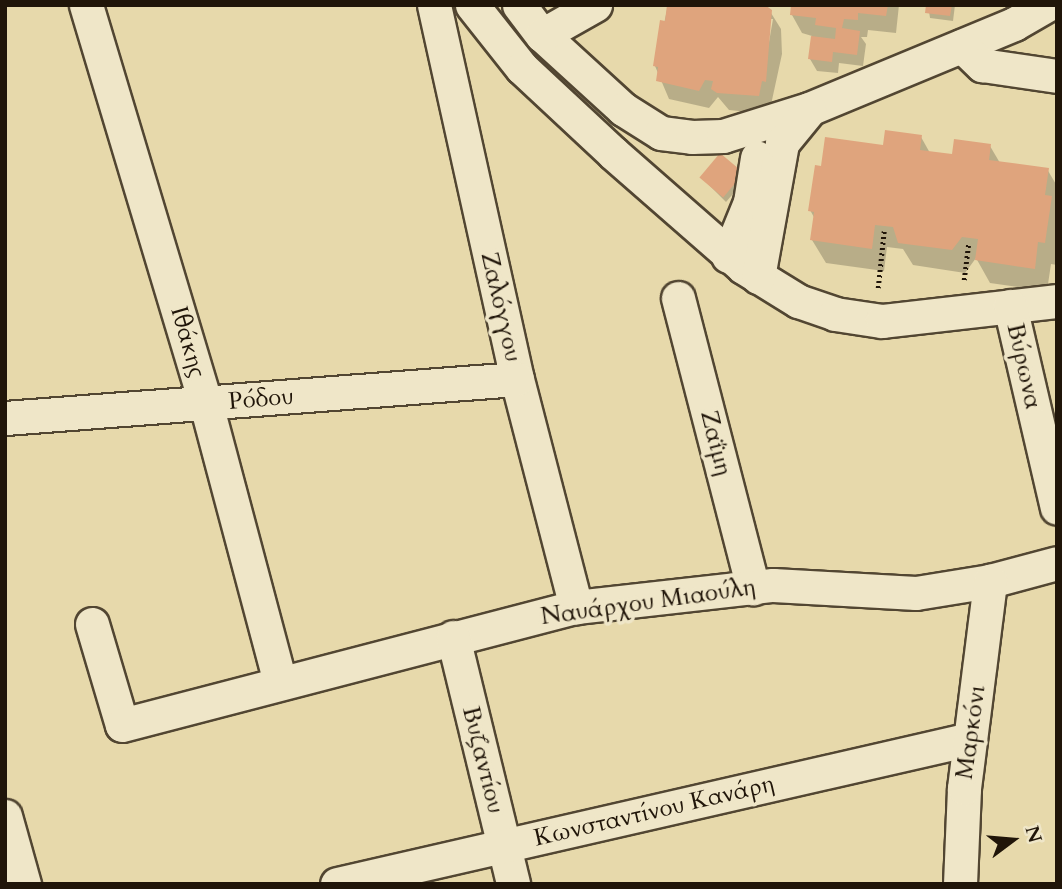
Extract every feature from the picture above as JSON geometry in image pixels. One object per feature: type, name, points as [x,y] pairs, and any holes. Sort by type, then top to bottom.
[{"type":"street","name":"Ιθάκης","points":[[86,5],[206,404],[280,682]]},
{"type":"street","name":"Ζαλόγγου","points":[[434,5],[517,379],[576,607]]},
{"type":"street","points":[[472,5],[558,103],[728,256],[758,277],[817,308],[874,320],[1057,300]]},
{"type":"street","points":[[519,5],[542,35],[623,109],[662,133],[702,137],[756,128],[809,110],[962,46],[1047,5]]},
{"type":"street","points":[[542,35],[595,5]]},
{"type":"street","points":[[962,46],[982,65],[1057,76]]},
{"type":"street","points":[[758,277],[782,143],[809,110]]},
{"type":"street","points":[[728,256],[742,228],[754,183],[756,128]]},
{"type":"street","name":"Ζαΐμη","points":[[678,298],[753,587]]},
{"type":"street","name":"Βύρωνα","points":[[1010,306],[1057,508]]},
{"type":"street","name":"Ρόδου","points":[[5,418],[517,379]]},
{"type":"street","name":"Ναυάρχου Μιαούλη","points":[[92,624],[122,724],[576,607],[753,587],[916,593],[990,581],[1057,563]]},
{"type":"street","name":"Μαρκόνι","points":[[960,884],[960,827],[990,581]]},
{"type":"street","name":"Βυζαντίου","points":[[453,637],[513,884]]},
{"type":"street","name":"Κωνσταντίνου Κανάρη","points":[[337,884],[970,738]]},
{"type":"street","points":[[5,816],[24,884]]},
{"type":"path","points":[[874,320],[884,231]]},
{"type":"path","points":[[961,312],[969,242]]},
{"type":"building","points":[[667,5],[765,5],[772,10],[766,82],[762,81],[759,96],[717,93],[711,89],[713,81],[705,80],[699,91],[656,81],[658,67],[653,66],[660,20],[665,21]]},
{"type":"building","points":[[791,5],[888,5],[886,16],[858,13],[858,20],[844,19],[842,28],[860,31],[857,55],[833,52],[832,62],[808,59],[811,36],[835,39],[836,28],[815,25],[816,18],[790,15]]},
{"type":"building","points":[[926,5],[952,5],[950,16],[925,13]]},
{"type":"building","points":[[885,130],[922,135],[920,150],[952,154],[954,139],[991,144],[989,160],[1049,168],[1045,195],[1052,196],[1045,243],[1038,242],[1035,269],[975,260],[978,239],[962,237],[952,250],[898,243],[893,227],[875,225],[872,249],[810,240],[814,212],[808,211],[815,165],[821,166],[825,137],[883,145]]},
{"type":"building","points":[[720,153],[744,173],[723,197],[699,178]]}]
